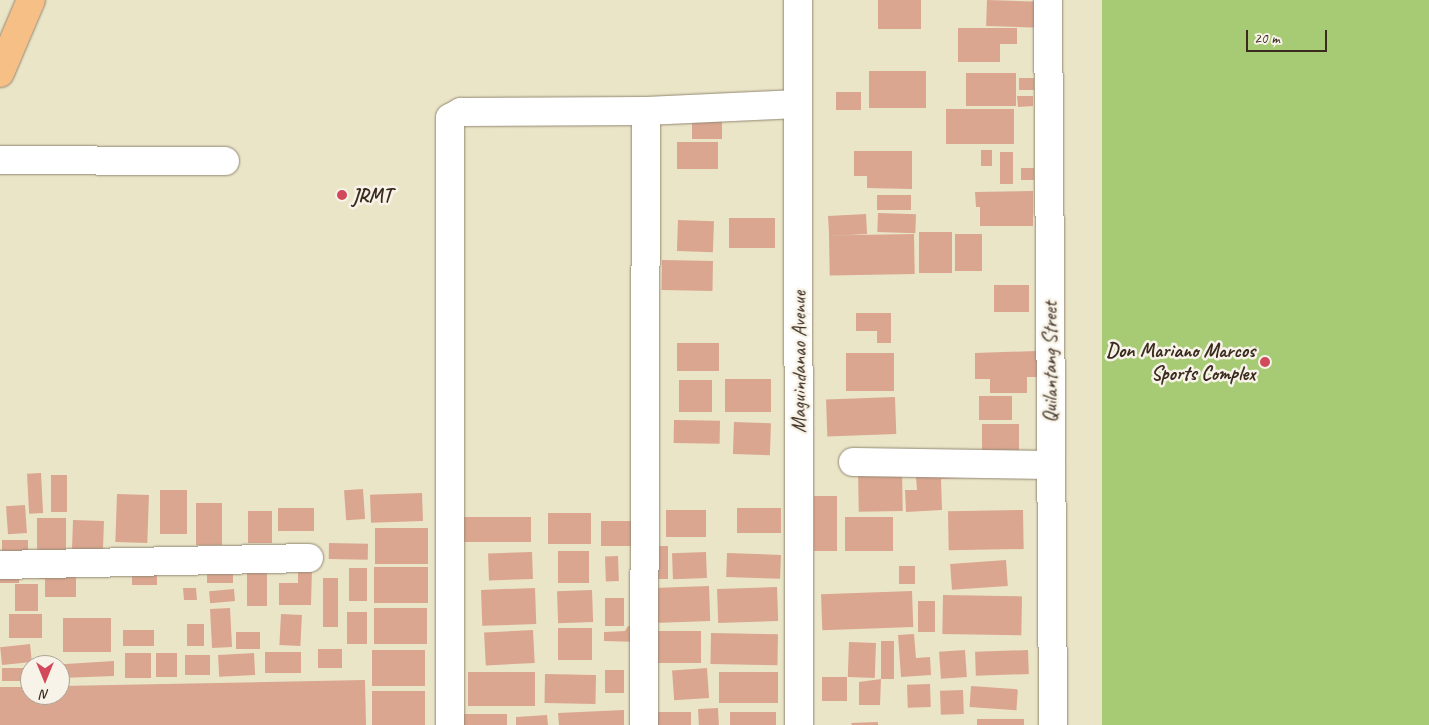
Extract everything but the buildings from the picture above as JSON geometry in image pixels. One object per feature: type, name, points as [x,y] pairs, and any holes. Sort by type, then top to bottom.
[{"type":"main road","points":[[0,73],[7,38],[31,0]]},
{"type":"street","name":"Maguindanao Avenue","points":[[798,0],[799,725]]},
{"type":"street","name":"Quilantang Street","points":[[1048,0],[1053,725]]},
{"type":"street","points":[[450,725],[450,118],[461,112],[646,111],[798,104]]},
{"type":"street","points":[[644,725],[646,111]]},
{"type":"street","points":[[0,160],[225,161]]},
{"type":"street","points":[[853,462],[1051,465]]},
{"type":"street","points":[[0,565],[309,558]]},
{"type":"green space","name":"Don Mariano Marcos Sports Complex","points":[[1102,0],[1429,0],[1429,725],[1102,725]]},
{"type":"place","name":"JRMT","points":[[342,195]]},
{"type":"place","name":"Don Mariano Marcos Sports Complex","points":[[1265,362]]}]
